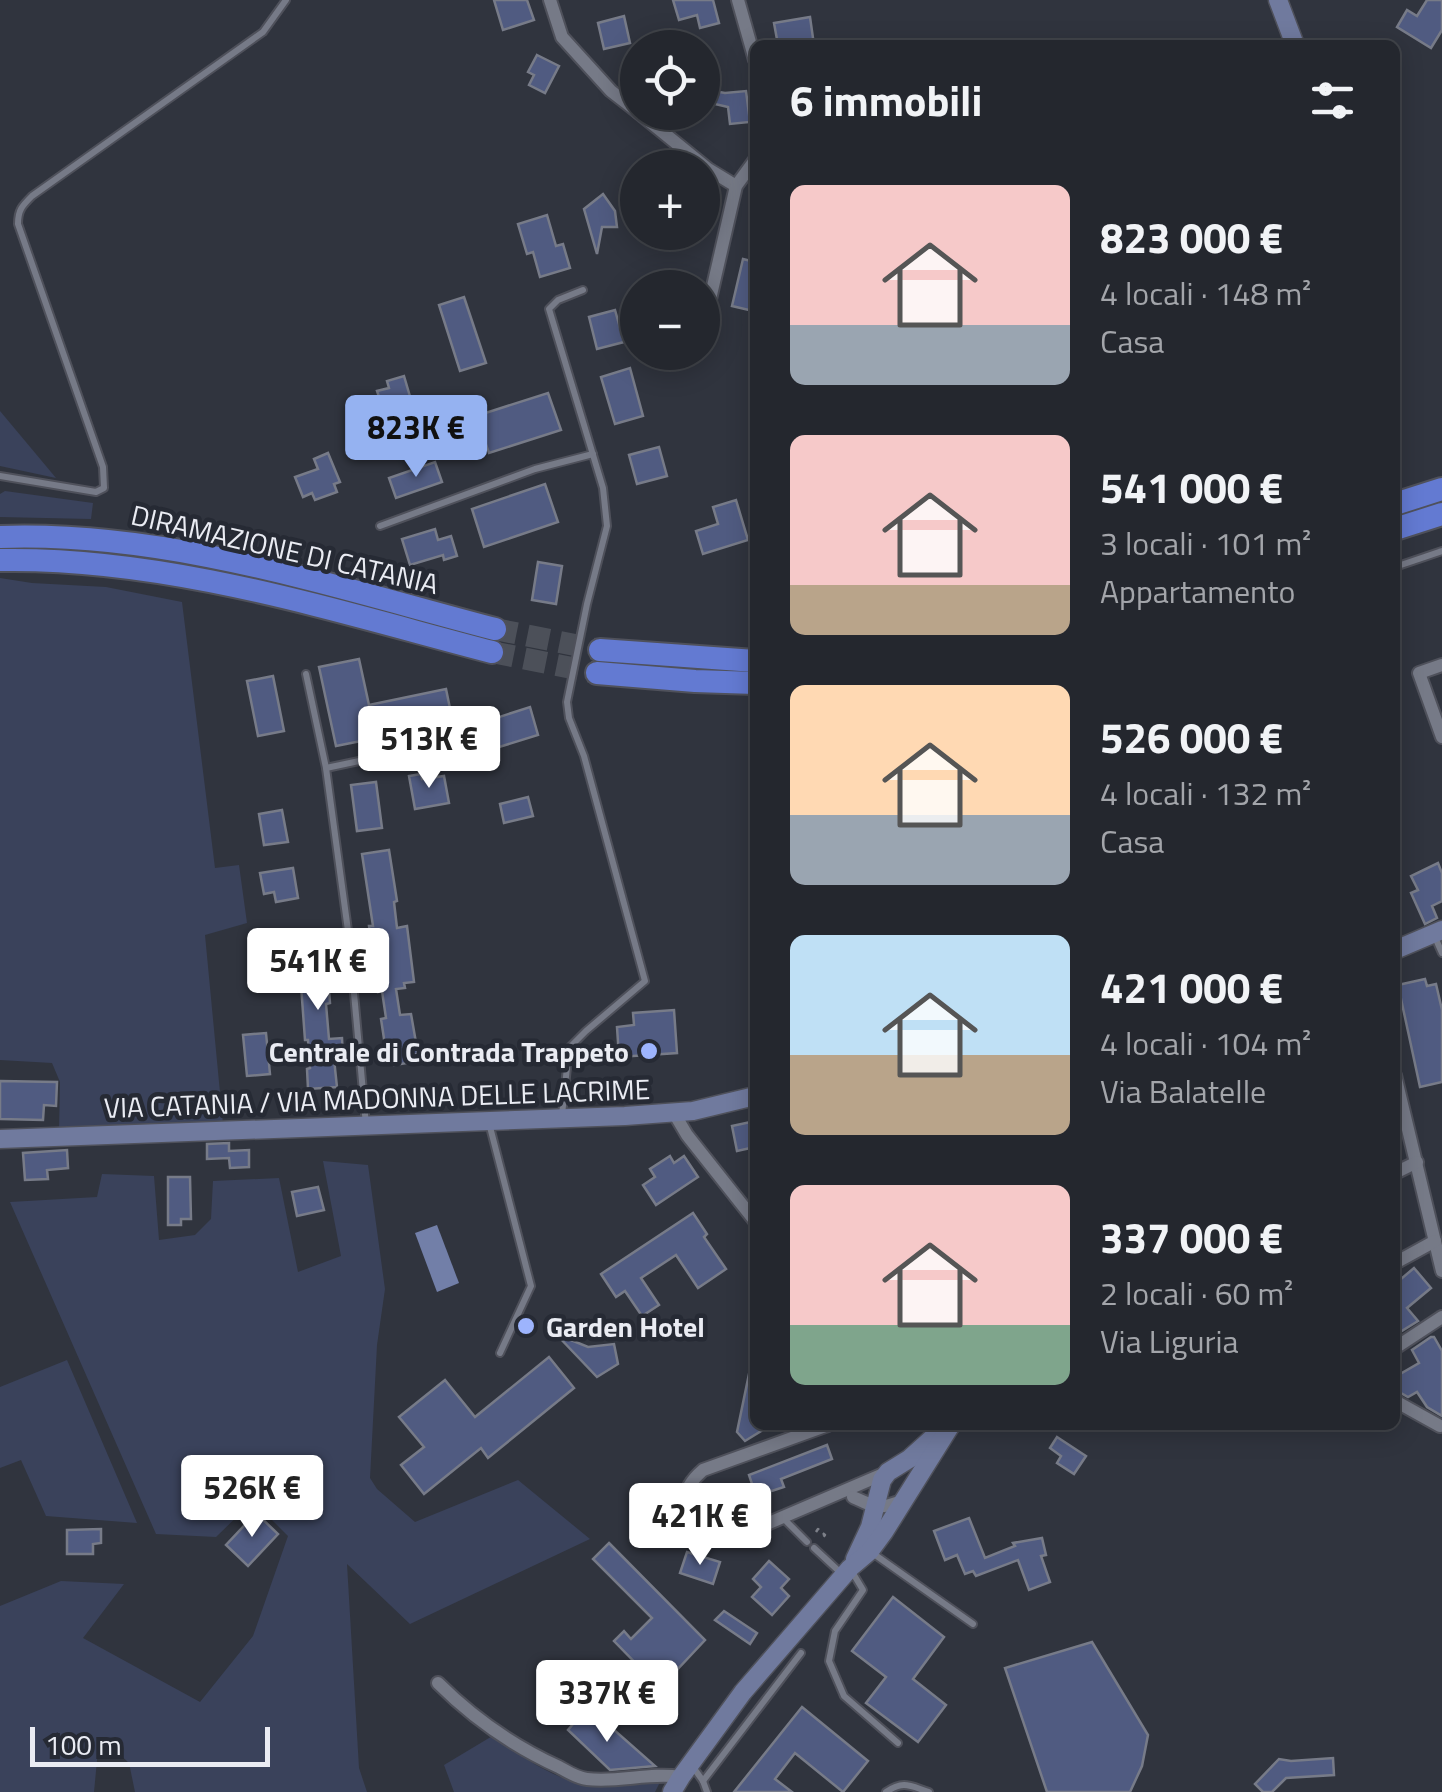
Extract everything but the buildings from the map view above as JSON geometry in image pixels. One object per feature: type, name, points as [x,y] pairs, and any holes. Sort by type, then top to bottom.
[{"type":"highway","points":[[1400,502],[1442,489]]},
{"type":"highway","points":[[1400,528],[1442,514]]},
{"type":"highway","name":"DIRAMAZIONE DI CATANIA","points":[[0,537],[68,536],[165,548],[250,566],[494,641],[161,571],[70,560],[0,560]]},
{"type":"highway","points":[[750,661],[599,661],[695,681],[750,683]]},
{"type":"main road","points":[[1278,0],[1293,40]]},
{"type":"main road","points":[[1400,948],[1438,932]]},
{"type":"main road","name":"VIA CATANIA / VIA MADONNA DELLE LACRIME","points":[[0,1139],[674,1113],[750,1097]]},
{"type":"main road","points":[[846,1572],[870,1526],[879,1487],[888,1472],[942,1430]]},
{"type":"main road","points":[[678,1783],[744,1692],[846,1572],[870,1551],[945,1430]]},
{"type":"street","points":[[550,0],[562,38],[620,97]]},
{"type":"street","points":[[738,0],[750,42]]},
{"type":"street","points":[[660,130],[736,186]]},
{"type":"street","points":[[717,270],[736,186],[750,167]]},
{"type":"street","points":[[1442,665],[1420,672],[1442,737]]},
{"type":"street","points":[[1400,1094],[1442,1271]]},
{"type":"street","points":[[674,1113],[750,1216]]},
{"type":"street","points":[[1400,1171],[1418,1162]]},
{"type":"street","points":[[1400,1260],[1435,1241]]},
{"type":"street","points":[[1400,1345],[1442,1317]]},
{"type":"street","points":[[1400,1405],[1442,1428]]},
{"type":"street","points":[[814,1430],[703,1470],[691,1480],[683,1497],[690,1524],[700,1534],[734,1538],[888,1472]]},
{"type":"street","points":[[833,1496],[853,1498],[874,1508],[904,1500]]},
{"type":"street","points":[[853,1498],[870,1526]]},
{"type":"street","points":[[438,1683],[469,1714],[536,1757],[583,1779],[615,1780],[660,1774],[678,1783]]},
{"type":"lane","points":[[0,476],[96,492],[104,488],[103,467],[18,224],[21,206],[263,32],[286,0]]},
{"type":"lane","points":[[562,1116],[569,1048],[645,981],[567,702],[608,526],[603,488],[550,309],[558,300],[582,290]]},
{"type":"lane","points":[[380,526],[535,469],[592,454]]},
{"type":"lane","points":[[1400,565],[1442,551]]},
{"type":"lane","points":[[306,674],[326,768],[349,938],[366,1126]]},
{"type":"lane","points":[[326,768],[434,745]]},
{"type":"lane","points":[[1438,932],[1442,953]]},
{"type":"lane","points":[[489,1122],[532,1286],[500,1354]]},
{"type":"lane","points":[[782,1518],[863,1590],[835,1631],[829,1661],[844,1696],[898,1743]]},
{"type":"lane","points":[[870,1551],[972,1624]]},
{"type":"lane","points":[[678,1783],[702,1780],[801,1653]]},
{"type":"lane","points":[[776,1654],[786,1671]]},
{"type":"lane","points":[[702,1780],[707,1792]]},
{"type":"lane","points":[[886,1792],[904,1784],[929,1792]]},
{"type":"shaded area","points":[[0,411],[56,478],[0,466]]},
{"type":"shaded area","points":[[5,491],[93,503],[91,519],[0,517],[0,494]]},
{"type":"shaded area","points":[[0,578],[106,587],[182,602],[215,868],[239,865],[247,923],[205,935],[223,1124],[59,1132],[60,1082],[52,1063],[0,1060]]},
{"type":"shaded area","points":[[323,1161],[368,1165],[385,1289],[377,1345],[370,1478],[377,1489],[415,1522],[518,1480],[590,1539],[410,1624],[347,1564],[359,1768],[367,1792],[135,1792],[129,1763],[115,1750],[98,1750],[94,1792],[0,1792],[0,1606],[61,1581],[124,1584],[83,1638],[200,1702],[253,1636],[288,1536],[253,1501],[216,1537],[156,1534],[10,1202],[97,1197],[102,1174],[154,1176],[159,1240],[195,1235],[211,1219],[213,1181],[279,1178],[298,1272],[341,1256]]},
{"type":"shaded area","points":[[437,1225],[459,1283],[437,1292],[415,1233]]},
{"type":"shaded area","points":[[67,1360],[137,1523],[46,1516],[21,1460],[0,1468],[0,1387]]},
{"type":"shaded area","points":[[494,1735],[530,1761],[581,1784],[660,1782],[655,1792],[454,1792],[444,1765]]},
{"type":"tunnel","points":[[495,629],[600,650]]},
{"type":"tunnel","points":[[492,652],[597,673]]},
{"type":"place","name":"Centrale di Contrada Trappeto","points":[[649,1051]]},
{"type":"place","name":"Garden Hotel","points":[[526,1326]]}]
